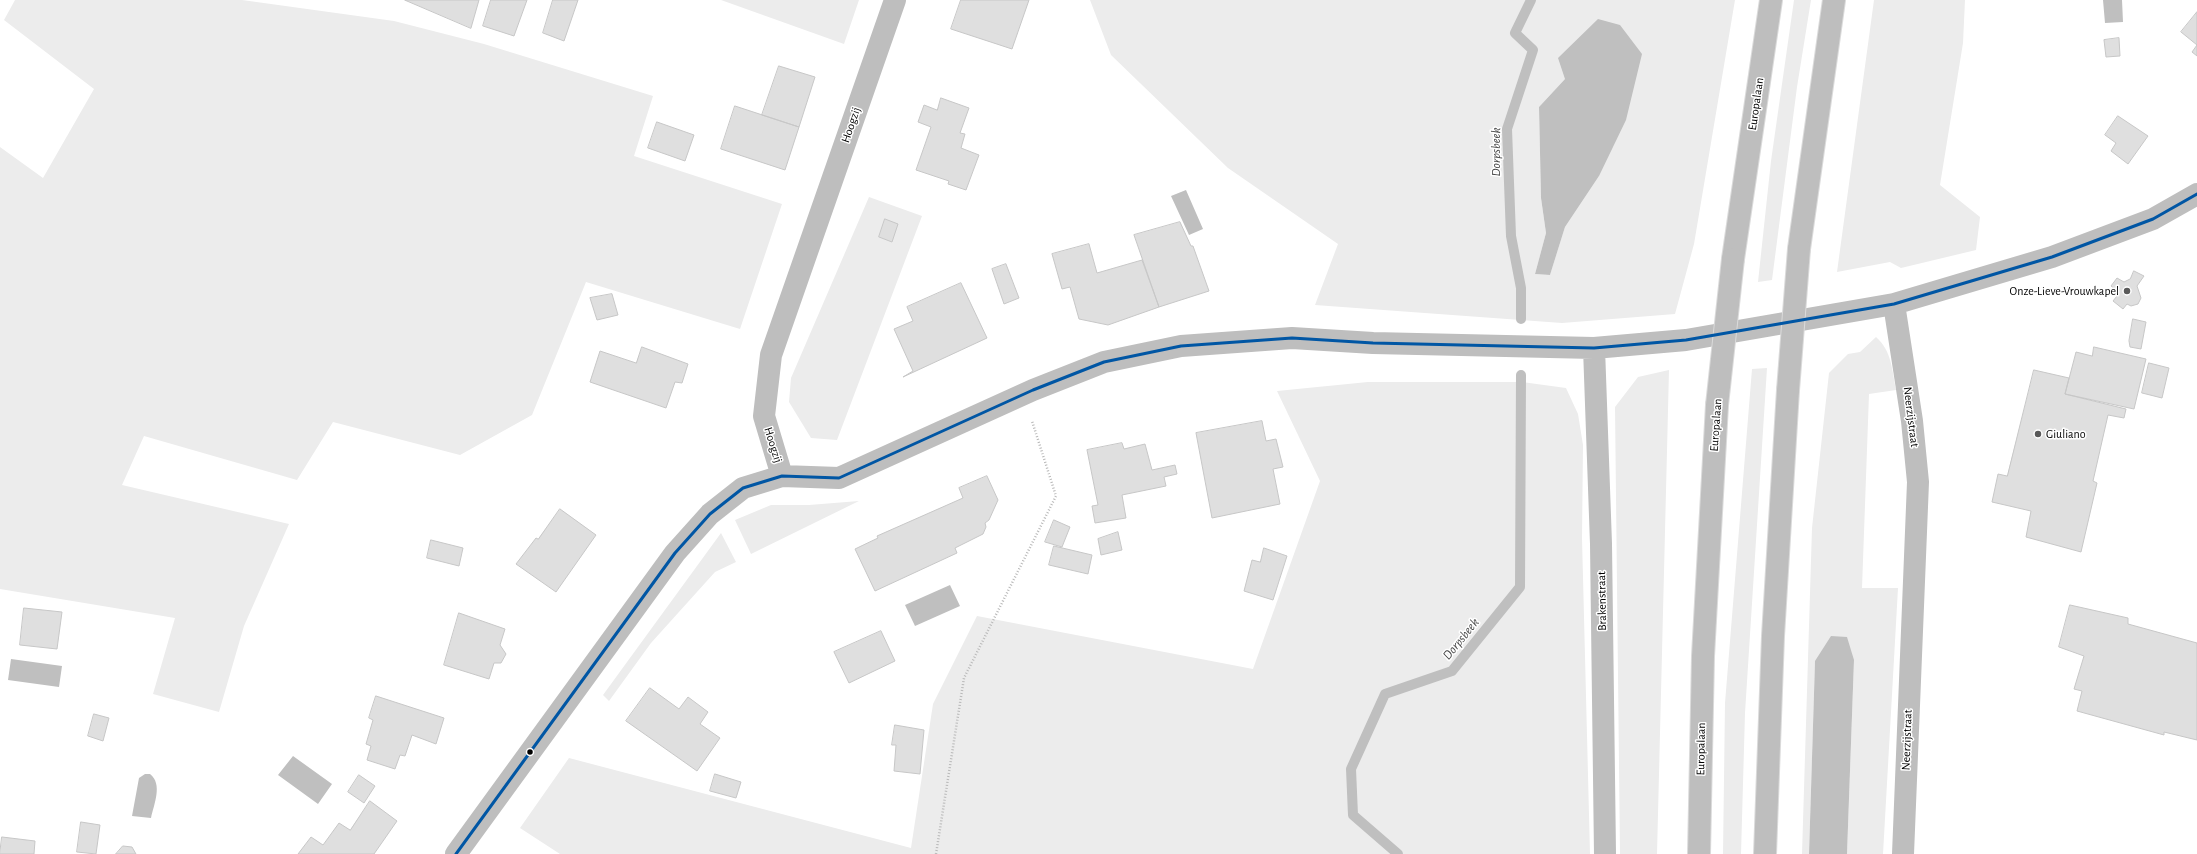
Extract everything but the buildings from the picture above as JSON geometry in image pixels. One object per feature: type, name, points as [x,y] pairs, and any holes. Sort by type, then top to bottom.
[{"type":"main road","name":"Hoogzij","points":[[456,854],[675,553],[710,514],[743,488],[782,476],[764,416],[771,355],[894,0]]},
{"type":"main road","name":"Europalaan","points":[[1699,854],[1703,656],[1717,405],[1733,259],[1771,0]]},
{"type":"main road","points":[[1765,854],[1773,636],[1788,390],[1799,249],[1834,0]]},
{"type":"main road","points":[[782,476],[839,478],[1023,394],[1104,362],[1181,346],[1292,338],[1373,343],[1594,348],[1686,340],[1894,304],[2052,257],[2153,219],[2197,194]]},
{"type":"main road","name":"Neerzijstraat","points":[[1894,304],[1912,421],[1918,482],[1904,854]]},
{"type":"main road","name":"Brakenstraat","points":[[1594,348],[1601,552],[1605,854]]},
{"type":"path","points":[[936,854],[964,678],[1056,496],[1023,394]]},
{"type":"shaded area","points":[[15,0],[242,0],[394,21],[484,44],[653,96],[634,156],[782,204],[740,329],[586,282],[532,415],[460,455],[333,422],[297,480],[144,436],[122,485],[289,524],[244,626],[219,712],[153,694],[175,618],[0,589],[0,147],[43,178],[94,89],[4,20]]},
{"type":"shaded area","points":[[721,0],[859,0],[844,44]]},
{"type":"shaded area","points":[[1090,0],[1735,0],[1694,244],[1675,314],[1562,323],[1315,305],[1338,244],[1228,168],[1111,55]],"holes":[[[1565,79],[1599,176],[1565,227],[1550,275],[1535,274],[1546,233],[1541,198],[1539,107]]]},
{"type":"shaded area","points":[[1794,0],[1811,0],[1797,87],[1772,280],[1758,282],[1771,161]]},
{"type":"shaded area","points":[[1874,0],[1965,0],[1963,43],[1940,185],[1980,217],[1976,250],[1901,268],[1890,262],[1837,272]]},
{"type":"shaded area","points":[[2103,0],[2122,0],[2123,22],[2105,23]]},
{"type":"shaded area","points":[[1598,19],[1620,25],[1642,54],[1626,120],[1599,176],[1565,227],[1550,275],[1535,274],[1546,233],[1541,198],[1539,107],[1565,79],[1558,58]]},
{"type":"shaded area","points":[[1186,190],[1203,229],[1189,235],[1171,196]]},
{"type":"shaded area","points":[[869,197],[922,216],[837,440],[811,438],[789,402],[791,378]]},
{"type":"shaded area","points":[[1876,337],[1885,348],[1888,355],[1896,390],[1869,394],[1862,588],[1898,588],[1883,854],[1847,854],[1854,660],[1815,661],[1809,854],[1802,854],[1812,528],[1829,373],[1848,354],[1860,352]]},
{"type":"shaded area","points":[[1767,368],[1745,713],[1741,854],[1723,854],[1725,703],[1752,369]]},
{"type":"shaded area","points":[[1669,370],[1657,854],[1620,854],[1615,407],[1638,377]]},
{"type":"shaded area","points":[[1368,382],[1522,382],[1566,388],[1578,414],[1583,445],[1582,538],[1590,854],[560,854],[520,828],[569,758],[911,848],[933,704],[977,616],[1253,669],[1320,481],[1277,391]]},
{"type":"shaded area","points":[[859,501],[751,554],[735,520],[771,505],[809,505]]},
{"type":"shaded area","points":[[721,533],[736,562],[715,572],[651,643],[609,701],[603,695]]},
{"type":"shaded area","points":[[950,585],[960,606],[915,626],[905,605]]},
{"type":"shaded area","points":[[1831,636],[1847,637],[1854,660],[1847,854],[1809,854],[1815,661]]},
{"type":"shaded area","points":[[11,659],[62,666],[59,687],[8,680]]},
{"type":"shaded area","points":[[293,756],[332,784],[318,804],[278,775]]},
{"type":"shaded area","points":[[145,774],[150,774],[154,778],[157,789],[151,818],[132,816],[139,778]]},
{"type":"waterway","name":"Dorpsbeek","points":[[1521,319],[1521,288],[1511,236],[1507,129],[1533,50],[1515,33],[1531,0]]},
{"type":"waterway","name":"Dorpsbeek","points":[[1398,854],[1353,815],[1351,769],[1385,694],[1452,671],[1520,587],[1521,375]]},
{"type":"transit line","points":[[456,854],[675,553],[710,514],[743,488],[782,476],[839,478],[1033,390],[1104,362],[1181,346],[1292,338],[1373,343],[1594,348],[1686,340],[1894,304],[2052,257],[2153,219],[2197,194]]},
{"type":"place","name":"Onze-Lieve-Vrouwkapel","points":[[2127,291]]},
{"type":"place","name":"Giuliano","points":[[2038,434]]}]
